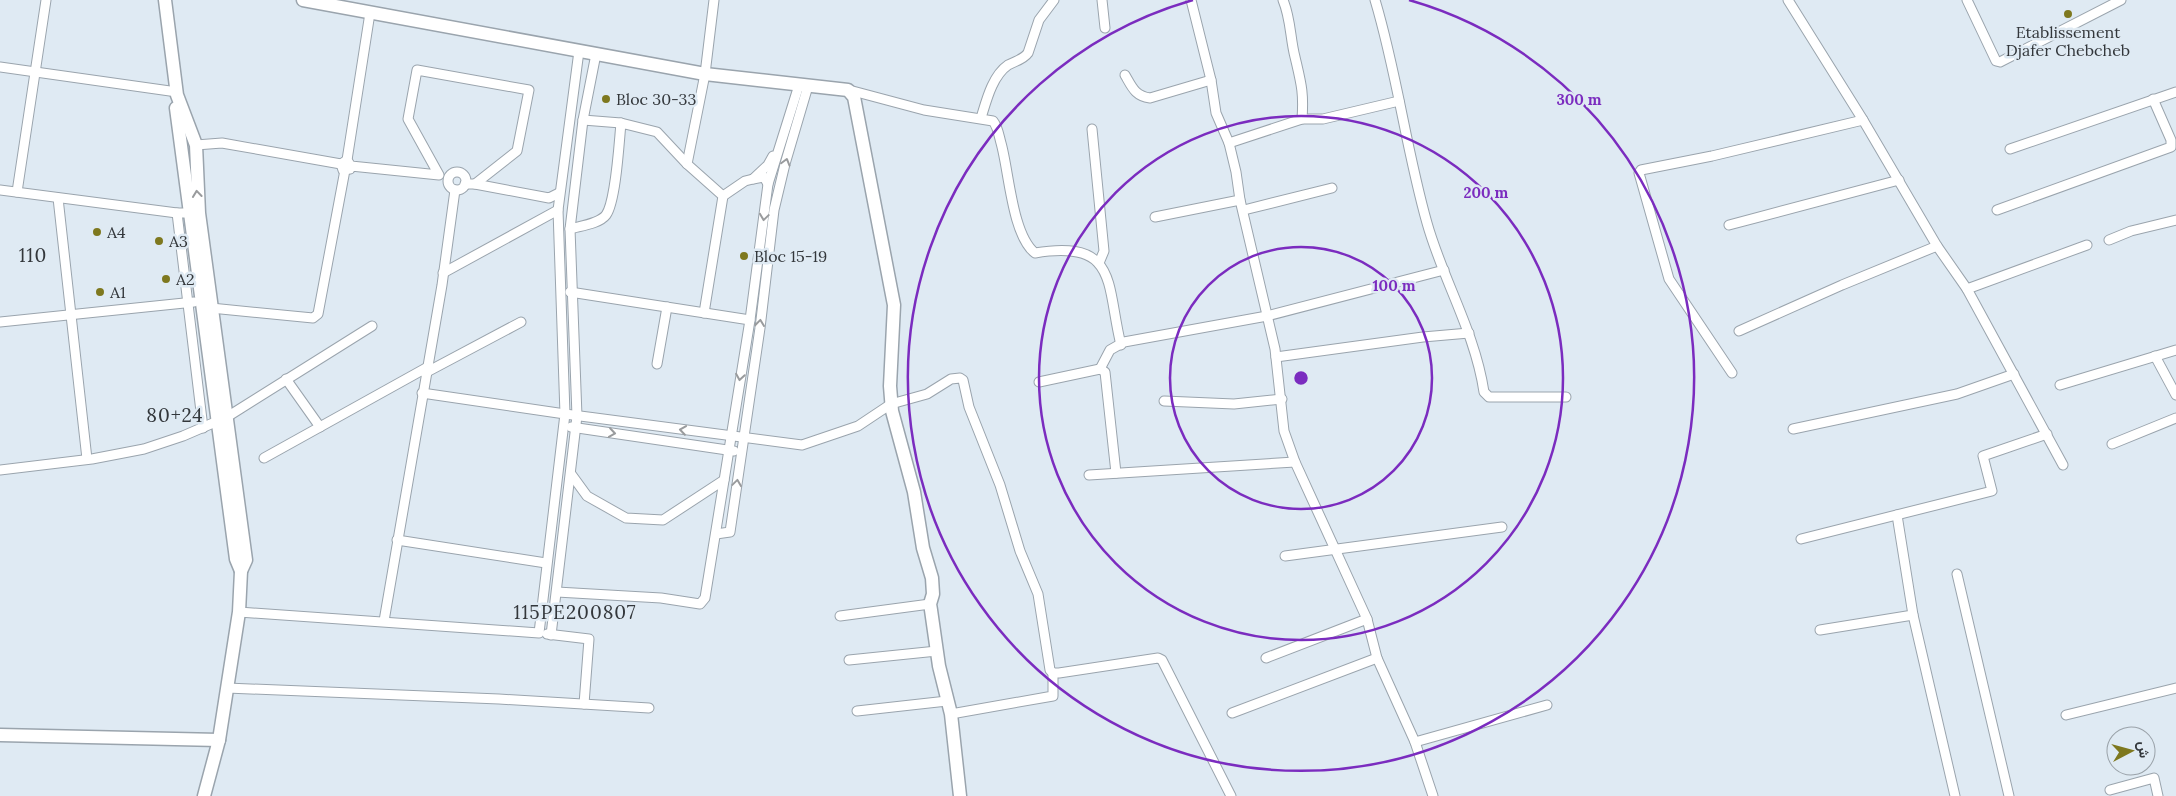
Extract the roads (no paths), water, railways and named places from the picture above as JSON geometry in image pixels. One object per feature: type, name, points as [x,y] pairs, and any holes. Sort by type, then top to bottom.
[{"type":"street","points":[[17,192],[46,0]]},
{"type":"street","points":[[165,0],[177,94],[175,104],[186,133],[196,148],[188,213],[211,308],[236,559],[242,571],[239,612],[219,740],[204,796]]},
{"type":"street","points":[[303,0],[704,74],[848,90],[924,110],[993,121],[996,124],[1017,218],[1029,249],[1034,253],[1061,250],[1092,257],[1099,263],[1112,290],[1121,345]]},
{"type":"street","points":[[687,164],[704,74],[714,0]]},
{"type":"street","points":[[981,118],[988,97],[1001,72],[1028,53],[1039,20],[1054,0]]},
{"type":"street","points":[[1102,0],[1105,28]]},
{"type":"street","points":[[1191,0],[1211,80],[1216,112],[1229,143],[1276,357],[1284,431],[1295,462],[1367,619],[1377,658],[1414,742],[1433,796]]},
{"type":"street","points":[[1283,0],[1288,12],[1294,56],[1304,92],[1302,119]]},
{"type":"street","points":[[1375,0],[1399,101],[1412,169],[1433,242],[1474,347],[1484,392],[1489,397],[1566,397]]},
{"type":"street","points":[[1788,0],[1863,120],[1937,246],[1966,288],[2063,465]]},
{"type":"street","points":[[1967,0],[1996,61],[2000,62],[2121,0]]},
{"type":"street","points":[[211,308],[313,318],[318,314],[346,165],[370,13]]},
{"type":"street","points":[[539,633],[565,414],[558,210],[579,52]]},
{"type":"street","points":[[551,635],[577,416],[574,293],[570,229],[583,120],[596,54]]},
{"type":"street","points":[[0,67],[177,94]]},
{"type":"street","points":[[439,176],[408,119],[417,70],[529,90],[516,151],[475,184]]},
{"type":"street","points":[[1125,75],[1136,93],[1142,97],[1150,98],[1211,80]]},
{"type":"street","points":[[557,592],[661,598],[700,604],[705,598],[750,320],[768,184],[782,139],[804,86]]},
{"type":"street","points":[[716,534],[730,532],[774,210],[804,86]]},
{"type":"street","points":[[848,90],[854,97],[894,305],[891,404],[895,427],[904,449],[914,492],[923,548],[932,578],[933,594],[930,604],[936,652],[946,700],[951,714],[960,796]]},
{"type":"street","points":[[2010,149],[2176,92]]},
{"type":"street","points":[[1997,210],[2171,147],[2171,140],[2153,99]]},
{"type":"street","points":[[1229,143],[1302,119],[1323,119],[1399,101]]},
{"type":"street","points":[[583,120],[621,123],[658,132],[687,164],[723,196]]},
{"type":"street","points":[[1732,373],[1669,279],[1639,173],[1641,170],[1712,156],[1863,120]]},
{"type":"street","points":[[570,229],[606,216],[612,198],[621,123]]},
{"type":"street","points":[[1092,129],[1104,251],[1099,263]]},
{"type":"street","points":[[186,133],[182,153],[203,428]]},
{"type":"street","points":[[753,178],[768,165],[782,139]]},
{"type":"street","points":[[182,153],[189,154],[196,148],[222,144],[346,165],[439,176],[449,179]]},
{"type":"street","points":[[454,173],[460,173],[465,179],[465,184],[461,189],[456,190],[450,187],[449,179],[454,173]]},
{"type":"street","points":[[704,313],[723,196],[745,181],[753,178],[764,177],[768,184]]},
{"type":"street","points":[[1729,225],[1899,180]]},
{"type":"street","points":[[465,184],[475,184],[549,198],[559,193]]},
{"type":"street","points":[[1244,210],[1332,188]]},
{"type":"street","points":[[0,190],[188,213]]},
{"type":"street","points":[[384,621],[456,190]]},
{"type":"street","points":[[58,198],[87,460]]},
{"type":"street","points":[[1155,217],[1240,200]]},
{"type":"street","points":[[443,273],[558,210]]},
{"type":"street","points":[[2109,240],[2131,231],[2176,220]]},
{"type":"street","points":[[1966,288],[2087,245]]},
{"type":"street","points":[[1740,331],[1842,285],[1937,246]]},
{"type":"street","points":[[1039,382],[1100,368],[1110,350],[1124,342],[1267,316],[1444,270]]},
{"type":"street","points":[[562,290],[750,320]]},
{"type":"street","points":[[0,322],[72,313],[194,302]]},
{"type":"street","points":[[194,302],[223,419]]},
{"type":"street","points":[[657,364],[667,307]]},
{"type":"street","points":[[264,458],[426,370],[521,322]]},
{"type":"street","points":[[0,470],[87,460],[147,449],[203,428],[223,419],[372,326]]},
{"type":"street","points":[[1276,357],[1422,337],[1469,333]]},
{"type":"street","points":[[2060,385],[2116,366],[2176,350]]},
{"type":"street","points":[[2155,356],[2176,395]]},
{"type":"street","points":[[1100,368],[1105,372],[1116,473]]},
{"type":"street","points":[[1793,429],[1957,394],[2014,374]]},
{"type":"street","points":[[422,393],[577,416],[802,445],[858,426],[891,404],[927,394],[951,380],[960,378],[963,380],[969,407],[1000,485],[1020,551],[1038,594],[1050,670],[1053,673],[1053,696],[951,714]]},
{"type":"street","points":[[286,380],[320,427]]},
{"type":"street","points":[[1164,402],[1234,404],[1282,399]]},
{"type":"street","points":[[2112,444],[2176,418]]},
{"type":"street","points":[[563,426],[742,452]]},
{"type":"street","points":[[1801,539],[1992,491],[1983,456],[2047,434]]},
{"type":"street","points":[[1089,475],[1295,462]]},
{"type":"street","points":[[570,474],[587,496],[626,518],[644,519],[669,518],[724,480]]},
{"type":"street","points":[[1897,515],[1913,615],[1955,796]]},
{"type":"street","points":[[1285,556],[1502,527]]},
{"type":"street","points":[[397,540],[546,563]]},
{"type":"street","points":[[1957,574],[2009,796]]},
{"type":"street","points":[[840,616],[930,604]]},
{"type":"street","points":[[239,612],[384,621],[539,633],[589,639],[584,704]]},
{"type":"street","points":[[1820,630],[1913,615]]},
{"type":"street","points":[[1266,658],[1367,619]]},
{"type":"street","points":[[849,660],[936,652]]},
{"type":"street","points":[[1053,673],[1158,658],[1162,660],[1230,796]]},
{"type":"street","points":[[1232,713],[1377,658]]},
{"type":"street","points":[[227,688],[648,708]]},
{"type":"street","points":[[2066,715],[2176,688]]},
{"type":"street","points":[[857,711],[946,700]]},
{"type":"street","points":[[1414,742],[1547,705]]},
{"type":"street","points":[[0,735],[219,740]]},
{"type":"street","points":[[2110,790],[2154,778],[2158,796]]},
{"type":"place","name":"Etablissement Djafer Chebcheb","points":[[2068,14]]},
{"type":"place","name":"Bloc 30-33","points":[[606,99]]},
{"type":"place","name":"A4","points":[[97,232]]},
{"type":"place","name":"A3","points":[[159,241]]},
{"type":"place","name":"Bloc 15-19","points":[[744,256]]},
{"type":"place","name":"A2","points":[[166,279]]},
{"type":"place","name":"A1","points":[[100,292]]},
{"type":"district","name":"110","points":[[33,255]]},
{"type":"district","name":"80+24","points":[[175,415]]},
{"type":"district","name":"115PE200807","points":[[575,612]]}]
